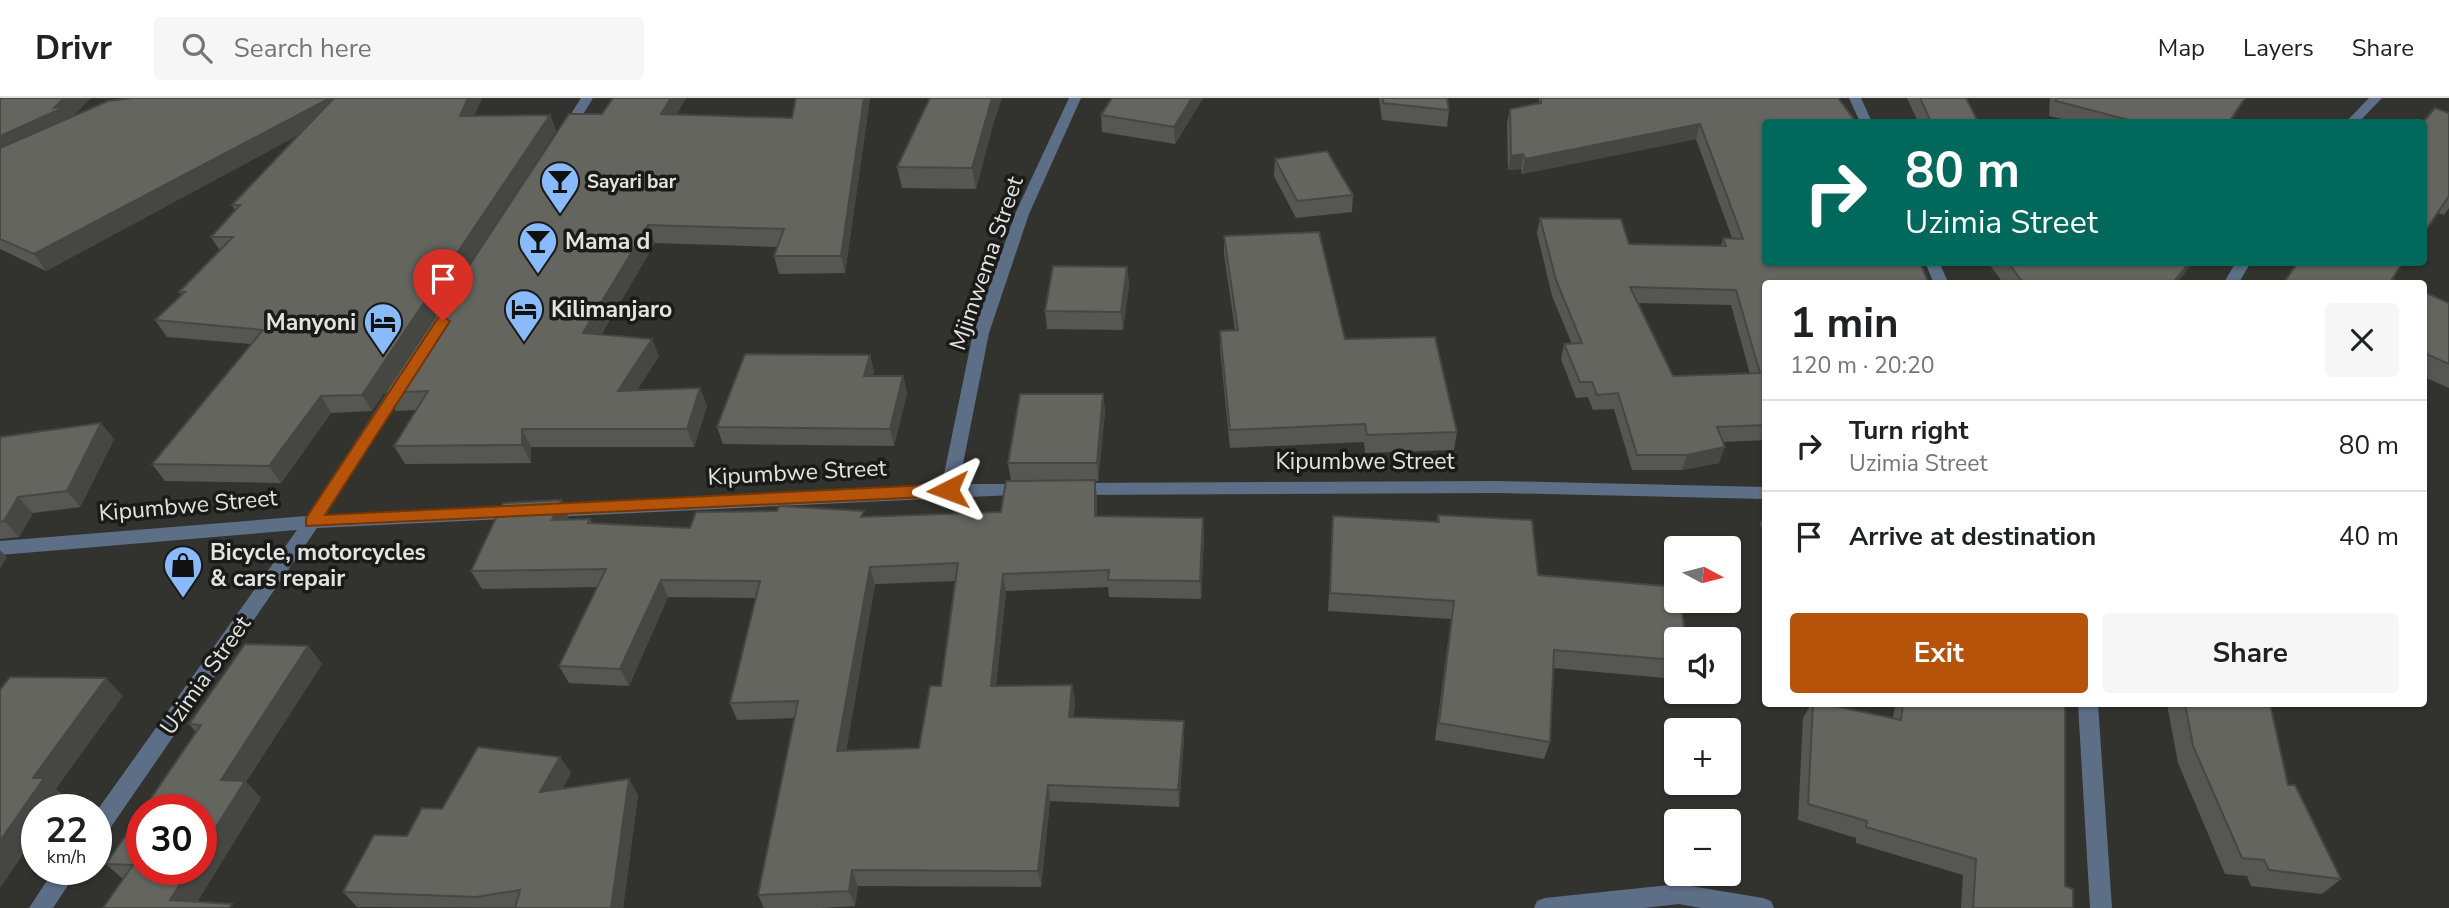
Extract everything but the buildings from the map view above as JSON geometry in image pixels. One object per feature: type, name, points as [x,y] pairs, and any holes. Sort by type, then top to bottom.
[{"type":"street","points":[[558,144],[587,98]]},
{"type":"street","name":"Mjimwema Street","points":[[948,490],[981,333],[1021,214],[1075,98]]},
{"type":"street","points":[[1855,98],[1865,119]]},
{"type":"street","points":[[2355,119],[2376,98]]},
{"type":"street","name":"Uzimia Street","points":[[112,807],[312,522],[409,373]]},
{"type":"street","name":"Kipumbwe Street","points":[[0,548],[312,522],[948,490],[1498,487],[1762,493]]},
{"type":"street","points":[[2088,707],[2101,908]]},
{"type":"street","points":[[40,908],[56,885]]},
{"type":"street","points":[[1545,908],[1679,894],[1763,908]]},
{"type":"place","name":"Sayari bar","points":[[560,215]]},
{"type":"place","name":"Mama d","points":[[538,275]]},
{"type":"place","name":"Kilimanjaro","points":[[524,343]]},
{"type":"place","name":"Manyoni","points":[[383,356]]},
{"type":"place","name":"Bicycle, motorcycles & cars repair","points":[[183,599]]},
{"type":"route","points":[[443,321],[312,522],[948,490]]}]
